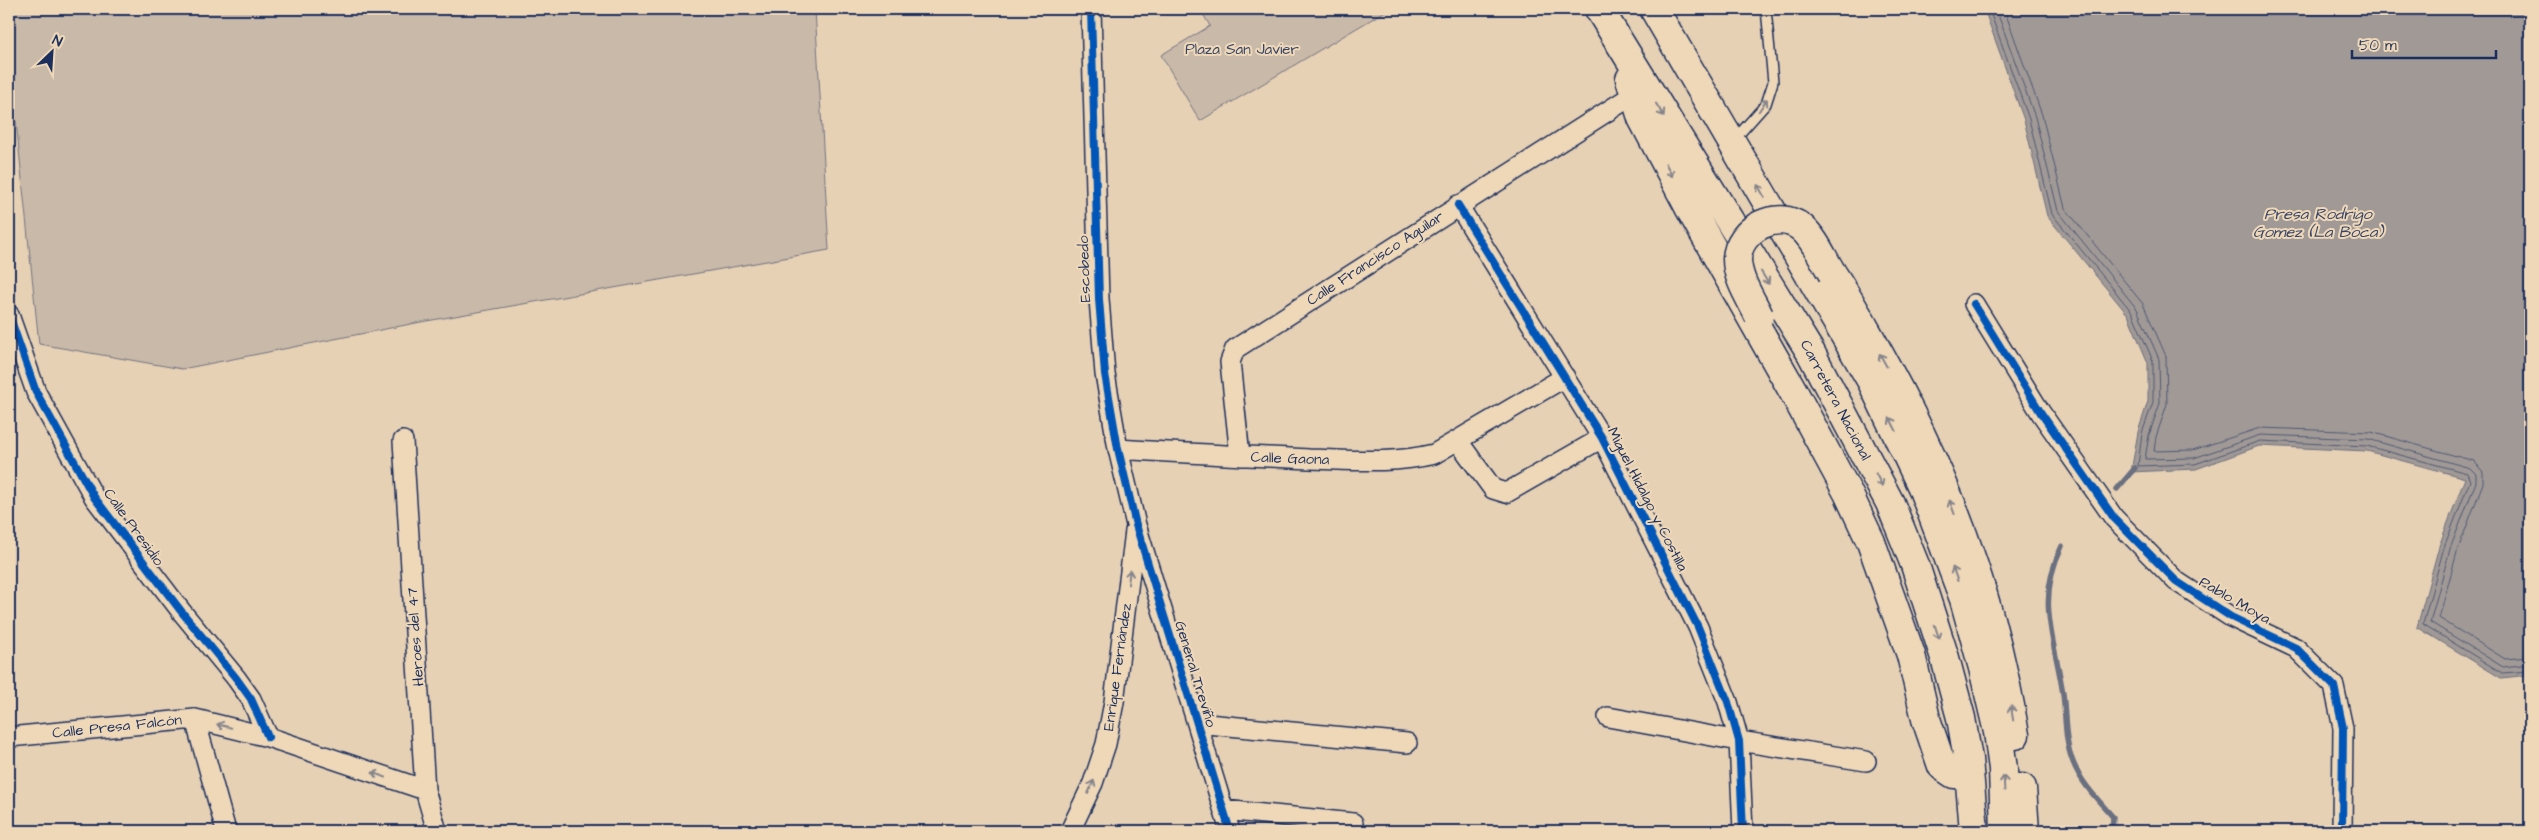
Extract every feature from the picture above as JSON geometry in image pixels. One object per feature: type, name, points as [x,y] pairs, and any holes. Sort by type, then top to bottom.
[{"type":"highway","name":"Carretera Nacional","points":[[1599,9],[1811,353],[1890,503],[1915,565],[1962,718],[1974,825]]},
{"type":"highway","points":[[1654,9],[1872,382],[1922,487],[1964,599],[1983,668],[1998,732],[2003,769],[2005,831]]},
{"type":"highway","points":[[1629,60],[1633,95],[1642,118],[1689,207],[1848,493],[1870,542],[1904,636],[1926,719],[1942,766],[1954,774]]},
{"type":"highway","points":[[1974,825],[1940,732],[1915,639],[1872,517],[1815,406],[1759,316],[1742,282],[1737,258],[1739,248],[1744,239],[1767,222],[1784,219],[1809,234],[1902,394],[1931,455],[1969,555],[1994,630],[2009,696],[2021,769],[2025,831]]},
{"type":"street","name":"Escobedo","points":[[1091,9],[1099,299],[1105,374],[1118,449],[1136,525]]},
{"type":"street","name":"Calle Francisco Aguilar","points":[[1240,456],[1230,362],[1235,349],[1633,95]]},
{"type":"street","name":"Miguel Hidalgo y Costilla","points":[[1458,205],[1602,438],[1698,627],[1722,684],[1739,741],[1743,831]]},
{"type":"street","name":"Pablo Moya","points":[[1974,304],[2041,413],[2114,518],[2176,581],[2231,617],[2296,648],[2334,686],[2343,728],[2342,831]]},
{"type":"street","name":"Calle Presidio","points":[[9,315],[36,392],[94,497],[170,597],[236,678],[251,699],[268,737]]},
{"type":"street","name":"Calle Gaona","points":[[1118,449],[1240,456],[1385,461],[1415,459],[1434,454],[1458,441],[1565,377]]},
{"type":"street","points":[[1458,441],[1493,489],[1506,493],[1602,438]]},
{"type":"street","name":"Heroes del 47","points":[[403,441],[425,790],[437,831]]},
{"type":"street","name":"General Treviño","points":[[1136,525],[1230,831]]},
{"type":"street","name":"Enrique Fernández","points":[[1070,831],[1093,783],[1106,744],[1114,702],[1136,525]]},
{"type":"street","points":[[1608,716],[1739,741],[1866,761]]},
{"type":"street","name":"Calle Presa Falcón","points":[[9,737],[195,719],[268,737],[425,790]]},
{"type":"street","points":[[195,719],[226,831]]},
{"type":"street","points":[[1197,723],[1407,744]]},
{"type":"street","points":[[1224,810],[1353,823]]},
{"type":"lane","points":[[1732,142],[1766,104],[1773,82],[1766,9]]},
{"type":"green space","points":[[9,9],[815,9],[829,250],[421,322],[182,369],[39,344],[12,82],[9,78]]},
{"type":"green space","name":"Plaza San Javier","points":[[1200,9],[1389,9],[1200,121],[1161,55],[1210,26]]},
{"type":"water","name":"Presa Rodrigo Gomez (La Boca)","points":[[1984,9],[2530,9],[2530,675],[2501,678],[2417,627],[2439,546],[2465,478],[2367,451],[2259,446],[2196,469],[2131,472],[2138,432],[2148,401],[2148,363],[2128,315],[2047,216],[2024,120]]},
{"type":"waterway","points":[[2117,489],[2135,468]]},
{"type":"waterway","points":[[2062,546],[2054,566],[2048,602],[2049,620],[2063,694],[2068,745],[2076,770],[2090,791],[2113,817],[2112,831]]},
{"type":"cycle path","points":[[1091,9],[1099,299],[1105,374],[1118,449],[1136,525],[1230,831]]},
{"type":"cycle path","points":[[1458,205],[1602,438],[1698,627],[1728,702],[1739,741],[1743,831]]},
{"type":"cycle path","points":[[1974,304],[2041,413],[2114,518],[2176,581],[2231,617],[2296,648],[2334,686],[2343,728],[2342,831]]},
{"type":"cycle path","points":[[9,315],[36,392],[94,497],[181,611],[236,678],[251,699],[268,737]]}]
